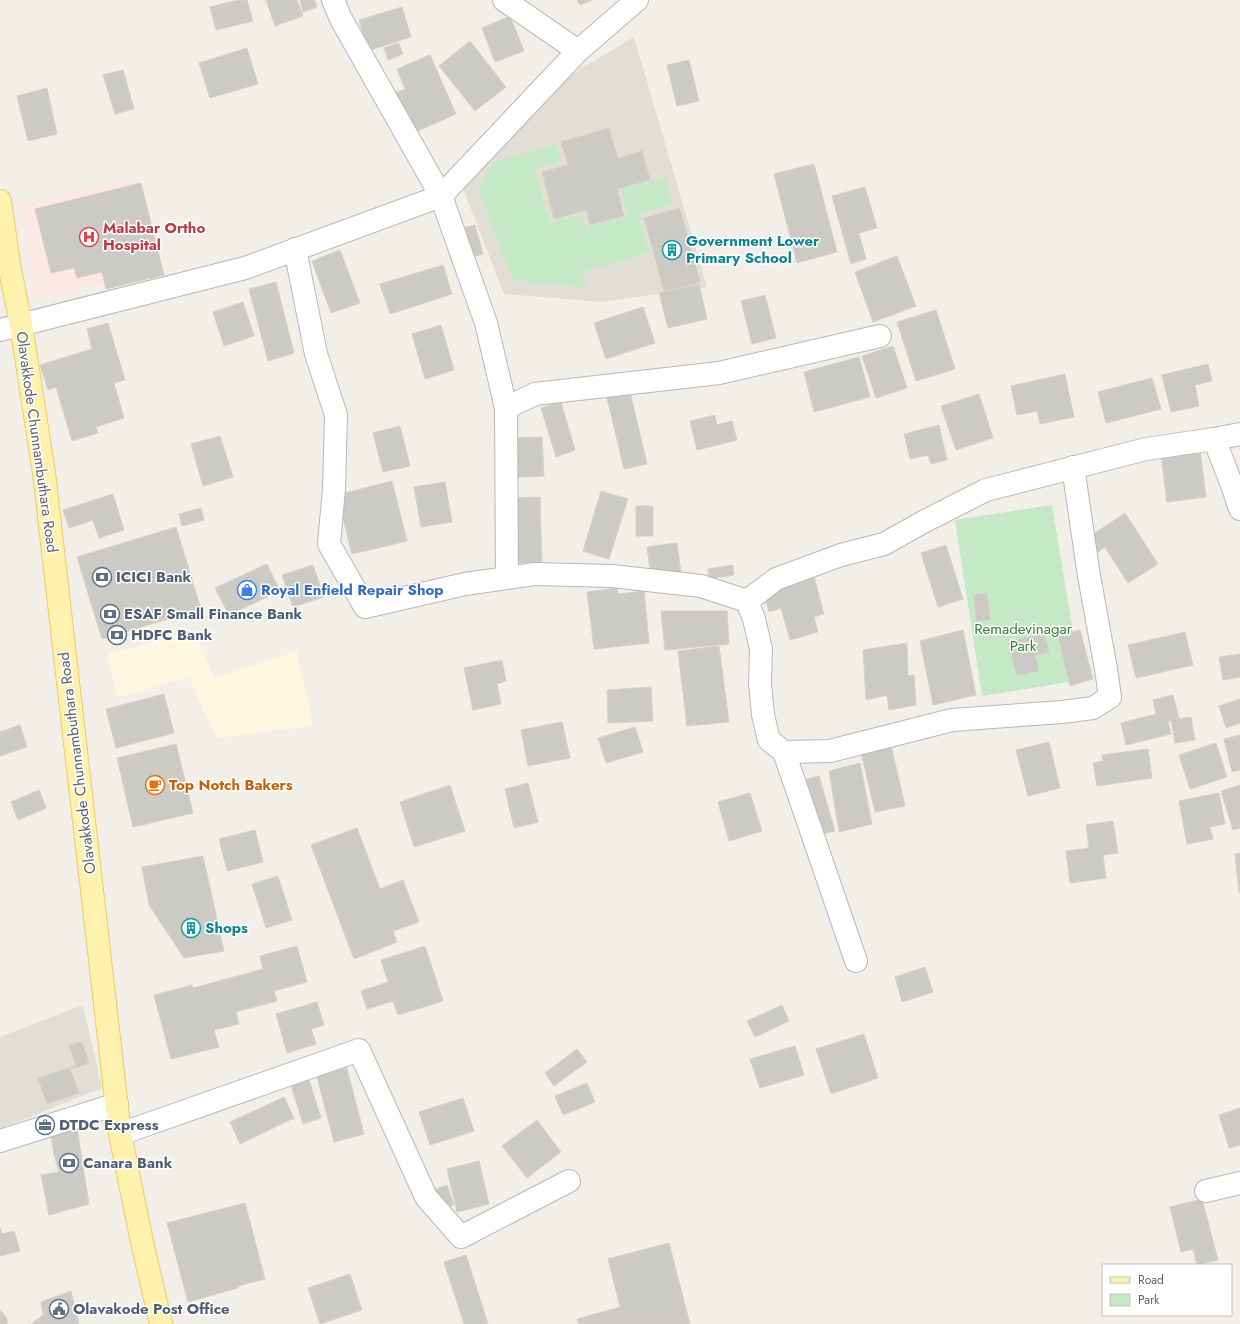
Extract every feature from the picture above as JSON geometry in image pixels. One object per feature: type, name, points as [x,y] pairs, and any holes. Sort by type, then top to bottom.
[{"type":"main road","name":"Olavakkode Chunnambuthara Road","points":[[0,201],[44,473],[120,1134],[142,1242],[161,1324]]},
{"type":"street","points":[[333,0],[341,19],[441,196],[486,323],[506,408],[507,578]]},
{"type":"street","points":[[504,0],[578,51]]},
{"type":"street","points":[[0,330],[245,268],[441,196],[578,51],[637,0]]},
{"type":"street","points":[[295,249],[316,354],[336,415],[334,490],[329,544],[365,607],[465,584],[535,574],[612,576],[701,586],[747,602],[754,619],[761,649],[760,684],[763,715],[767,734],[769,740],[784,752],[856,961]]},
{"type":"street","points":[[506,408],[535,394],[719,373],[880,336]]},
{"type":"street","points":[[747,602],[776,579],[841,555],[884,544],[986,490],[1146,449],[1240,434]]},
{"type":"street","points":[[1214,439],[1232,484],[1240,509]]},
{"type":"street","points":[[784,752],[830,751],[952,720],[1062,712],[1093,708],[1110,697],[1089,576],[1074,467]]},
{"type":"street","points":[[120,1134],[359,1050],[426,1197],[460,1237],[569,1181]]},
{"type":"street","points":[[0,1141],[117,1104]]},
{"type":"street","points":[[1206,1191],[1240,1183]]},
{"type":"shaded area","points":[[634,37],[707,287],[602,302],[504,294],[461,183],[536,96]]},
{"type":"shaded area","name":"Malabar Ortho Hospital","points":[[136,179],[160,270],[37,297],[20,204]]},
{"type":"shaded area","points":[[193,630],[215,678],[297,651],[313,726],[217,738],[189,678],[118,697],[107,655]]},
{"type":"shaded area","points":[[83,1005],[102,1088],[0,1129],[0,1037]]},
{"type":"green space","points":[[556,144],[561,161],[534,169],[550,223],[582,214],[586,228],[628,216],[621,189],[665,177],[673,204],[638,214],[649,252],[582,272],[586,288],[513,280],[478,188],[494,162]]},
{"type":"green space","name":"Remadevinagar Park","points":[[1052,505],[1081,680],[982,696],[955,520]]},
{"type":"building","points":[[238,0],[247,0],[253,21],[216,30],[210,7]]},
{"type":"building","points":[[266,0],[297,0],[303,16],[275,26]]},
{"type":"building","points":[[300,0],[315,0],[317,7],[303,12]]},
{"type":"building","points":[[577,0],[593,0],[580,5]]},
{"type":"building","points":[[402,7],[411,37],[368,51],[359,20]]},
{"type":"building","points":[[510,16],[524,51],[495,62],[482,28]]},
{"type":"building","points":[[470,41],[506,87],[475,111],[439,66]]},
{"type":"building","points":[[399,43],[403,54],[388,60],[384,48]]},
{"type":"building","points":[[247,48],[258,84],[210,98],[199,63]]},
{"type":"building","points":[[430,55],[456,114],[411,134],[393,94],[405,89],[397,69]]},
{"type":"building","points":[[689,60],[699,101],[677,106],[667,65]]},
{"type":"building","points":[[123,70],[134,109],[115,114],[103,75]]},
{"type":"building","points":[[47,88],[57,134],[28,141],[17,96]]},
{"type":"building","points":[[609,128],[618,158],[642,151],[650,180],[617,189],[624,216],[590,225],[586,210],[554,219],[542,172],[568,165],[561,142]]},
{"type":"building","points":[[814,164],[837,252],[797,263],[774,174]]},
{"type":"building","name":"Malabar Ortho Hospital","points":[[141,183],[164,275],[106,289],[102,272],[77,278],[74,268],[51,273],[35,209]]},
{"type":"building","points":[[865,187],[877,228],[859,233],[866,259],[851,264],[832,196]]},
{"type":"building","name":"Government Lower Primary School","points":[[680,208],[700,282],[664,291],[644,218]]},
{"type":"building","points":[[475,225],[483,254],[463,260],[455,230]]},
{"type":"building","points":[[340,250],[360,303],[331,313],[312,261]]},
{"type":"building","points":[[897,256],[916,306],[873,322],[855,272]]},
{"type":"building","points":[[443,265],[452,294],[390,314],[380,284]]},
{"type":"building","points":[[276,282],[294,353],[268,361],[249,289]]},
{"type":"building","points":[[699,284],[707,319],[668,328],[659,293]]},
{"type":"building","points":[[765,295],[776,338],[752,344],[741,301]]},
{"type":"building","points":[[243,302],[254,336],[224,346],[213,312]]},
{"type":"building","points":[[643,307],[655,343],[606,359],[594,323]]},
{"type":"building","points":[[936,310],[955,369],[916,381],[897,322]]},
{"type":"building","points":[[108,323],[125,380],[114,383],[124,418],[96,427],[98,433],[72,441],[56,387],[48,390],[40,365],[92,349],[87,329]]},
{"type":"building","points":[[441,325],[454,370],[425,379],[412,334]]},
{"type":"building","points":[[893,346],[907,388],[876,398],[862,356]]},
{"type":"building","points":[[859,357],[870,397],[814,412],[804,372]]},
{"type":"building","points":[[1208,364],[1212,381],[1195,385],[1199,406],[1171,412],[1162,375]]},
{"type":"building","points":[[1065,374],[1074,417],[1040,424],[1037,411],[1017,415],[1011,386]]},
{"type":"building","points":[[1152,378],[1161,409],[1106,423],[1098,392]]},
{"type":"building","points":[[630,392],[647,464],[624,469],[607,398]]},
{"type":"building","points":[[979,394],[993,438],[956,450],[941,406]]},
{"type":"building","points":[[561,402],[575,450],[556,457],[541,408]]},
{"type":"building","points":[[715,415],[717,425],[732,421],[737,440],[697,450],[690,421]]},
{"type":"building","points":[[939,425],[947,460],[931,464],[928,455],[910,459],[904,434]]},
{"type":"building","points":[[400,426],[410,466],[383,472],[373,433]]},
{"type":"building","points":[[220,436],[233,477],[203,486],[191,444]]},
{"type":"building","points":[[542,437],[544,476],[503,478],[501,438]]},
{"type":"building","points":[[1200,450],[1206,497],[1167,502],[1161,455]]},
{"type":"building","points":[[392,481],[407,541],[352,554],[337,495]]},
{"type":"building","points":[[445,482],[452,522],[421,527],[414,487]]},
{"type":"building","points":[[601,491],[628,499],[609,559],[583,551]]},
{"type":"building","points":[[113,494],[124,530],[99,538],[93,520],[69,528],[63,510]]},
{"type":"building","points":[[540,497],[542,562],[507,563],[506,498]]},
{"type":"building","points":[[636,506],[653,506],[653,536],[636,536]]},
{"type":"building","points":[[201,508],[204,520],[182,526],[179,514]]},
{"type":"building","points":[[1125,513],[1158,564],[1128,583],[1105,547],[1098,552],[1089,537]]},
{"type":"building","points":[[176,527],[201,609],[102,639],[77,557]]},
{"type":"building","points":[[677,543],[681,573],[651,576],[647,547]]},
{"type":"building","points":[[946,545],[963,599],[938,607],[921,553]]},
{"type":"building","name":"Royal Enfield Repair Shop","points":[[267,564],[280,591],[229,615],[215,588]]},
{"type":"building","points":[[313,565],[324,597],[293,607],[282,575]]},
{"type":"building","points":[[733,565],[734,575],[709,579],[708,569]]},
{"type":"building","points":[[812,569],[824,614],[814,617],[818,632],[790,640],[781,608],[769,612],[761,583]]},
{"type":"building","points":[[617,588],[618,594],[644,591],[649,643],[594,649],[587,592]]},
{"type":"building","points":[[987,593],[990,620],[976,621],[974,595]]},
{"type":"building","points":[[661,611],[727,611],[729,644],[665,650]]},
{"type":"building","points":[[963,630],[976,695],[933,705],[920,641]]},
{"type":"building","points":[[1080,630],[1093,679],[1070,686],[1058,636]]},
{"type":"building","points":[[1185,632],[1193,665],[1136,678],[1128,645]]},
{"type":"building","points":[[1044,633],[1049,652],[1035,655],[1039,671],[1017,676],[1008,642]]},
{"type":"building","points":[[907,643],[908,676],[914,675],[916,705],[889,710],[887,695],[866,700],[863,650]]},
{"type":"building","points":[[719,646],[729,722],[687,726],[678,651]]},
{"type":"building","points":[[1240,654],[1240,677],[1223,680],[1219,657]]},
{"type":"building","points":[[502,660],[506,681],[497,684],[501,704],[473,710],[464,668]]},
{"type":"building","points":[[651,687],[653,721],[608,723],[607,690]]},
{"type":"building","points":[[164,694],[174,733],[116,748],[106,709]]},
{"type":"building","points":[[1173,695],[1179,718],[1168,721],[1171,734],[1126,745],[1121,723],[1156,714],[1153,700]]},
{"type":"building","points":[[1240,699],[1240,723],[1226,728],[1219,706]]},
{"type":"building","points":[[1191,717],[1195,740],[1175,743],[1171,720]]},
{"type":"building","points":[[562,722],[570,758],[528,766],[521,730]]},
{"type":"building","points":[[20,725],[27,747],[0,756],[0,732]]},
{"type":"building","points":[[635,727],[643,752],[606,763],[598,738]]},
{"type":"building","points":[[1240,735],[1240,770],[1232,772],[1224,739]]},
{"type":"building","points":[[1049,742],[1060,788],[1028,796],[1016,750]]},
{"type":"building","points":[[1216,743],[1227,777],[1190,789],[1179,755]]},
{"type":"building","name":"Top Notch Bakers","points":[[176,744],[193,813],[133,827],[117,758]]},
{"type":"building","points":[[891,745],[905,806],[875,812],[861,752]]},
{"type":"building","points":[[1148,749],[1152,778],[1097,786],[1093,763],[1103,761],[1102,755]]},
{"type":"building","points":[[860,763],[872,824],[839,832],[829,771]]},
{"type":"building","points":[[819,776],[835,831],[803,839],[786,785]]},
{"type":"building","points":[[528,783],[538,822],[514,828],[505,789]]},
{"type":"building","points":[[450,785],[465,831],[414,847],[400,802]]},
{"type":"building","points":[[1240,785],[1240,828],[1233,830],[1221,791]]},
{"type":"building","points":[[39,790],[46,808],[18,820],[11,802]]},
{"type":"building","points":[[750,793],[762,831],[729,841],[718,802]]},
{"type":"building","points":[[1219,793],[1225,824],[1210,827],[1213,839],[1187,844],[1179,801]]},
{"type":"building","points":[[1113,821],[1118,853],[1103,855],[1106,878],[1070,883],[1066,851],[1089,848],[1086,825]]},
{"type":"building","points":[[357,828],[380,889],[403,880],[419,922],[393,931],[397,942],[354,959],[311,845]]},
{"type":"building","points":[[255,830],[263,862],[227,871],[219,839]]},
{"type":"building","points":[[1240,853],[1240,893],[1239,893],[1235,854]]},
{"type":"building","name":"Shops","points":[[203,856],[224,951],[184,958],[149,905],[142,867]]},
{"type":"building","points":[[278,876],[292,920],[266,928],[252,884]]},
{"type":"building","points":[[297,946],[307,982],[274,991],[277,1001],[236,1012],[239,1024],[214,1030],[219,1047],[171,1059],[154,995],[192,985],[193,988],[263,969],[260,956]]},
{"type":"building","points":[[425,946],[443,1001],[398,1015],[393,1001],[367,1009],[361,991],[388,982],[381,960]]},
{"type":"building","points":[[925,967],[933,992],[902,1002],[895,977]]},
{"type":"building","points":[[317,1002],[324,1025],[311,1029],[316,1044],[287,1053],[276,1014]]},
{"type":"building","points":[[782,1005],[789,1021],[755,1037],[747,1021]]},
{"type":"building","points":[[864,1034],[878,1078],[831,1094],[816,1049]]},
{"type":"building","points":[[82,1042],[89,1063],[70,1069],[79,1093],[47,1104],[38,1078],[76,1066],[69,1045]]},
{"type":"building","points":[[795,1046],[804,1075],[760,1088],[750,1059]]},
{"type":"building","points":[[577,1049],[587,1062],[554,1086],[545,1073]]},
{"type":"building","points":[[346,1065],[364,1134],[334,1142],[316,1073]]},
{"type":"building","points":[[308,1077],[321,1118],[303,1124],[290,1082]]},
{"type":"building","points":[[587,1083],[595,1102],[563,1115],[555,1096]]},
{"type":"building","points":[[284,1097],[294,1118],[240,1144],[230,1122]]},
{"type":"building","points":[[463,1098],[474,1131],[430,1145],[419,1112]]},
{"type":"building","points":[[1240,1108],[1240,1145],[1229,1148],[1219,1115]]},
{"type":"building","points":[[537,1120],[561,1152],[527,1178],[502,1146]]},
{"type":"building","name":"Canara Bank","points":[[77,1128],[89,1204],[49,1215],[41,1175],[59,1172],[51,1135]]},
{"type":"building","points":[[479,1161],[489,1204],[457,1212],[447,1169]]},
{"type":"building","points":[[447,1185],[454,1205],[434,1212],[427,1192]]},
{"type":"building","points":[[1202,1199],[1218,1260],[1197,1264],[1193,1249],[1181,1252],[1170,1207]]},
{"type":"building","points":[[245,1203],[265,1279],[188,1302],[167,1223]]},
{"type":"building","points":[[0,1227],[2,1234],[14,1231],[20,1251],[0,1256]]},
{"type":"building","points":[[669,1243],[690,1324],[579,1324],[577,1319],[620,1307],[608,1259]]},
{"type":"building","points":[[466,1255],[488,1324],[464,1324],[444,1262]]},
{"type":"building","points":[[350,1274],[362,1310],[320,1324],[308,1288]]},
{"type":"building","name":"Olavakode Post Office","points":[[71,1291],[79,1324],[31,1324],[43,1315],[41,1302]]},
{"type":"building","points":[[0,1310],[7,1319],[7,1324],[0,1324]]},
{"type":"place","name":"Malabar Ortho Hospital","points":[[89,237]]},
{"type":"place","name":"Government Lower Primary School","points":[[672,250]]},
{"type":"place","name":"ICICI Bank","points":[[102,577]]},
{"type":"place","name":"Royal Enfield Repair Shop","points":[[247,590]]},
{"type":"place","name":"ESAF Small Finance Bank","points":[[110,614]]},
{"type":"place","name":"HDFC Bank","points":[[117,635]]},
{"type":"place","name":"Top Notch Bakers","points":[[155,785]]},
{"type":"place","name":"Shops","points":[[191,928]]},
{"type":"place","name":"DTDC Express","points":[[45,1125]]},
{"type":"place","name":"Canara Bank","points":[[69,1163]]},
{"type":"place","name":"Olavakode Post Office","points":[[59,1309]]}]
